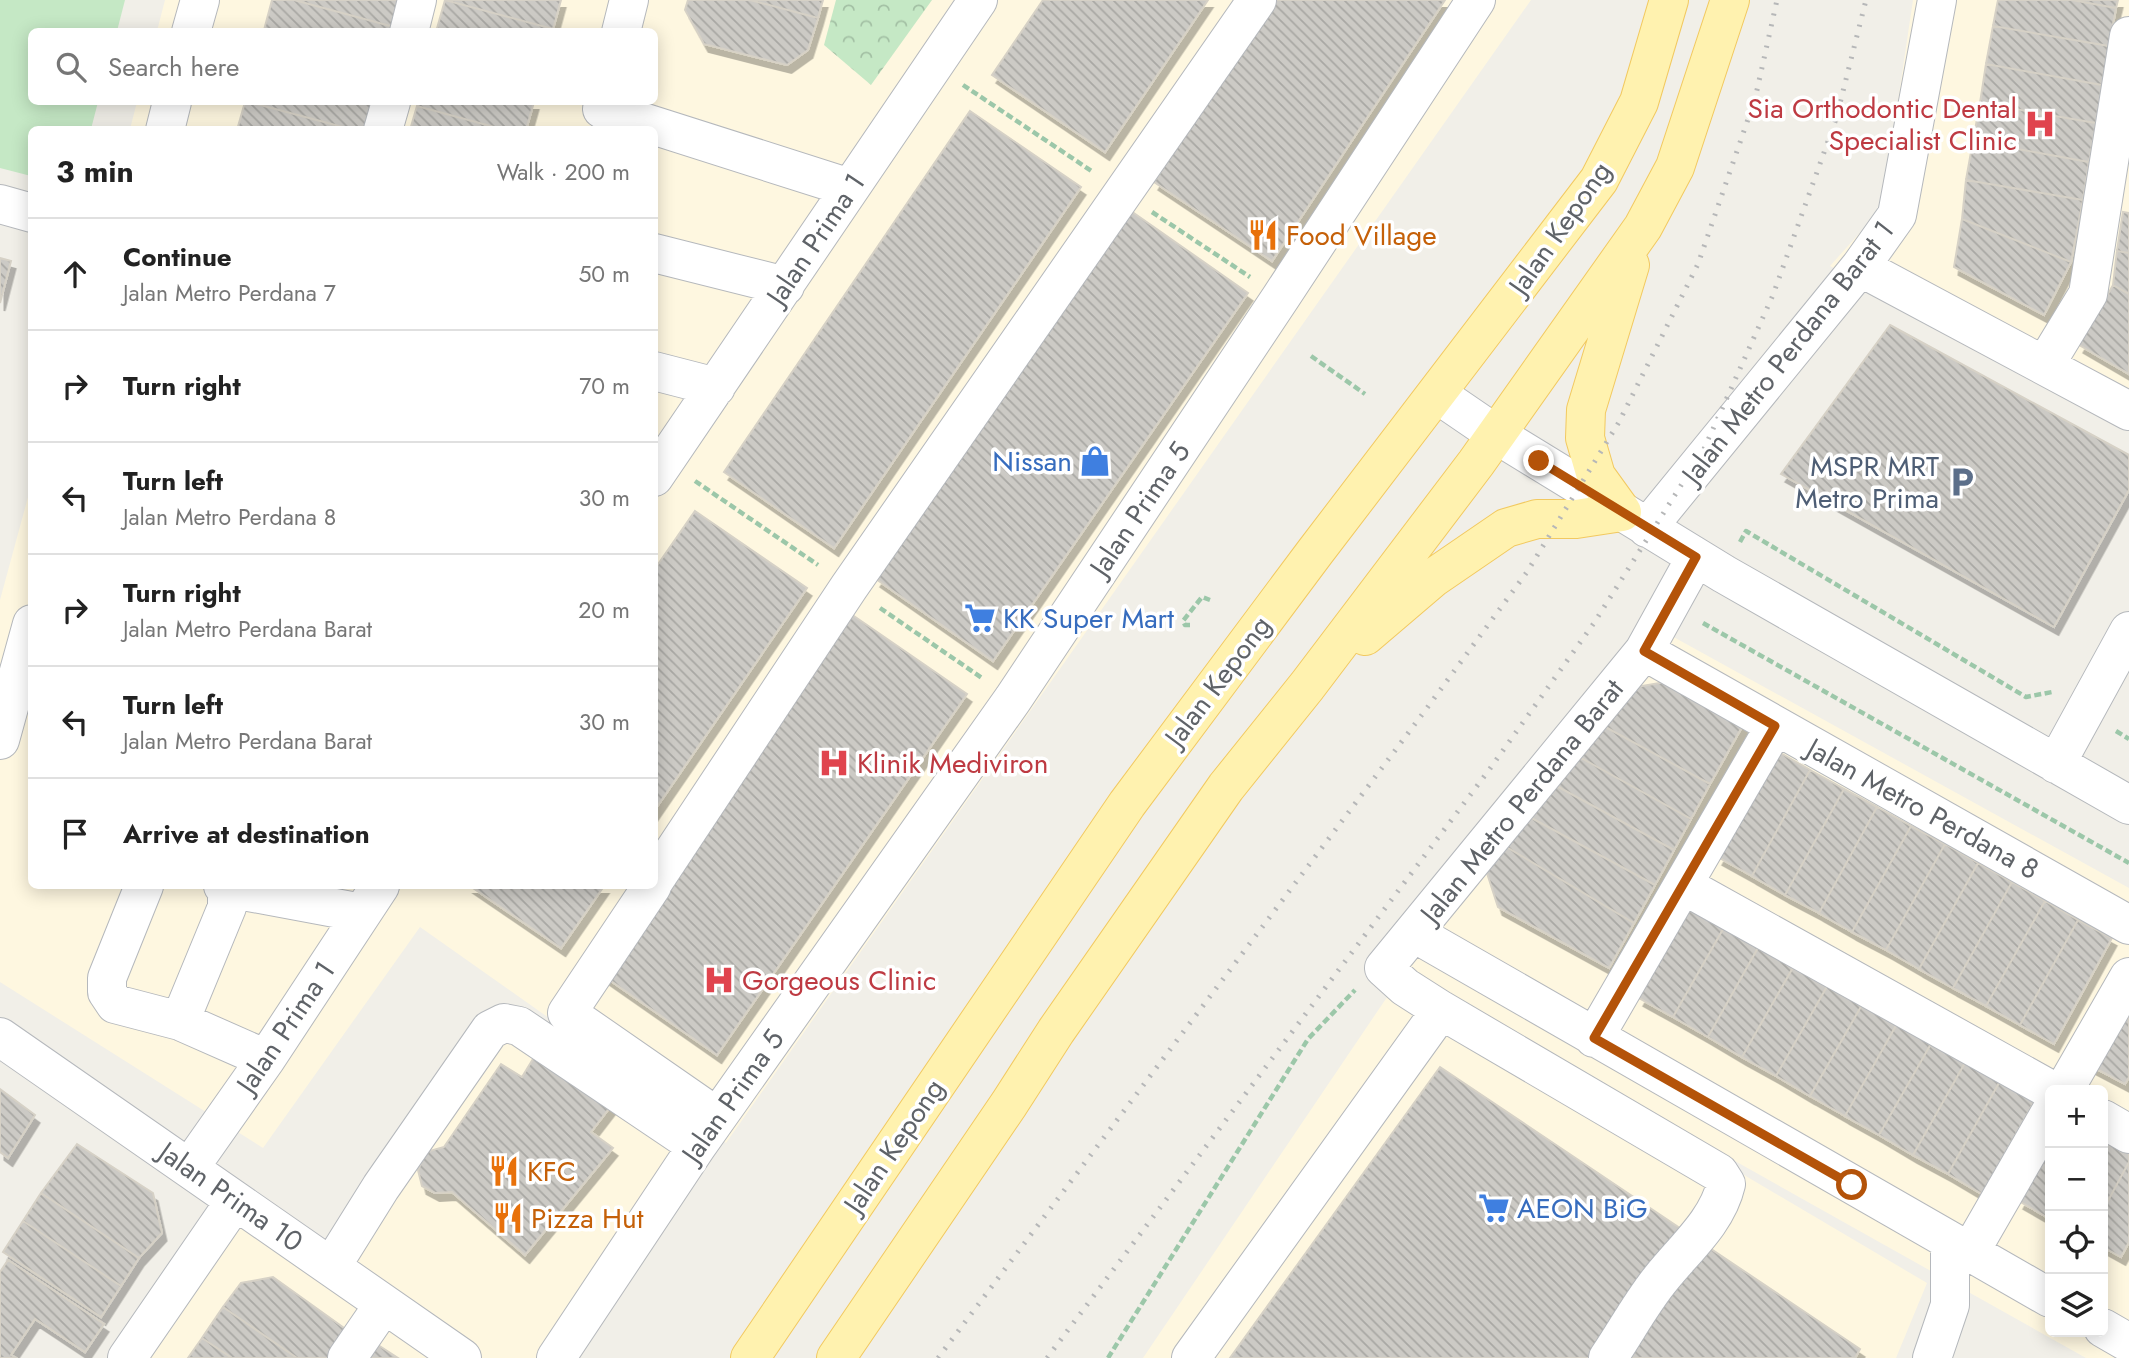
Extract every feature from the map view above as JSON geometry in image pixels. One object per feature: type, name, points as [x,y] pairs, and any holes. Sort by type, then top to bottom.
[{"type":"main road","name":"Jalan Kepong","points":[[750,1358],[1127,804],[1599,180],[1639,102],[1670,0]]},
{"type":"main road","points":[[836,1358],[1056,1031],[1226,787],[1307,686],[1497,435],[1643,227],[1675,167],[1730,0]]},
{"type":"main road","points":[[1634,520],[1596,476],[1586,438],[1586,410],[1643,227]]},
{"type":"main road","points":[[1307,686],[1433,578],[1506,528],[1537,519],[1634,520]]},
{"type":"main road","points":[[867,1358],[1009,1104]]},
{"type":"street","points":[[192,28],[200,0]]},
{"type":"street","points":[[410,28],[417,0]]},
{"type":"street","points":[[622,28],[629,0]]},
{"type":"street","name":"Jalan Prima 1","points":[[658,471],[978,0]]},
{"type":"street","points":[[658,875],[849,587],[1257,0]]},
{"type":"street","name":"Jalan Prima 5","points":[[556,1358],[707,1131],[1013,699],[1476,0]]},
{"type":"street","name":"Jalan Metro Perdana Barat 1","points":[[1634,520],[1860,267],[1897,215],[1937,0]]},
{"type":"street","points":[[2045,365],[2088,294],[2129,36]]},
{"type":"street","points":[[166,126],[171,105]]},
{"type":"street","points":[[384,126],[389,105]]},
{"type":"street","points":[[601,113],[644,126]]},
{"type":"street","points":[[658,130],[850,188]]},
{"type":"street","points":[[0,204],[28,212]]},
{"type":"street","points":[[658,254],[785,286]]},
{"type":"street","points":[[1860,267],[2129,411]]},
{"type":"street","points":[[658,372],[716,387]]},
{"type":"street","points":[[1437,394],[1497,435],[1696,557],[2129,805]]},
{"type":"street","name":"Jalan Metro Perdana Barat","points":[[1384,968],[1644,651],[1696,557]]},
{"type":"street","points":[[2056,764],[2129,631]]},
{"type":"street","points":[[0,740],[28,638]]},
{"type":"street","name":"Jalan Metro Perdana 8","points":[[1644,651],[2129,925]]},
{"type":"street","points":[[1594,1038],[1775,726]]},
{"type":"street","points":[[1683,885],[2045,1087]]},
{"type":"street","points":[[143,889],[107,978],[107,992],[114,1004],[180,1021],[266,1059]]},
{"type":"street","points":[[180,1021],[227,907],[225,889]]},
{"type":"street","points":[[247,889],[371,900]]},
{"type":"street","points":[[650,889],[567,1013],[707,1131]]},
{"type":"street","name":"Jalan Prima 1","points":[[190,1167],[266,1059],[371,900]]},
{"type":"street","points":[[1414,933],[2045,1295]]},
{"type":"street","points":[[1384,968],[1405,987],[1441,1010],[1719,1173],[1726,1184],[1723,1198],[1701,1232],[1657,1282],[1608,1358]]},
{"type":"street","points":[[2067,1085],[2129,977]]},
{"type":"street","points":[[1191,1358],[1441,1010]]},
{"type":"street","points":[[331,1267],[381,1186],[489,1030],[504,1023],[519,1026],[707,1131]]},
{"type":"street","name":"Jalan Prima 10","points":[[0,1037],[462,1358]]},
{"type":"street","points":[[1932,1358],[1971,1253],[2045,1122]]},
{"type":"street","points":[[2108,1122],[2129,1134]]},
{"type":"street","points":[[127,1358],[235,1201]]},
{"type":"street","points":[[347,1358],[384,1304]]},
{"type":"street","points":[[2108,1331],[2129,1343]]},
{"type":"path","points":[[975,93],[989,103]]},
{"type":"path","points":[[1311,356],[1364,394]]},
{"type":"path","points":[[704,487],[721,499]]},
{"type":"path","points":[[1746,531],[2026,697],[2052,692]]},
{"type":"path","points":[[1190,625],[1185,625],[1183,621],[1202,597],[1210,600]]},
{"type":"path","points":[[1700,621],[2129,863]]},
{"type":"path","points":[[960,663],[976,674]]},
{"type":"path","points":[[2118,732],[2129,739]]},
{"type":"path","points":[[1108,1358],[1308,1039],[1346,998],[1384,968]]},
{"type":"shaded area","points":[[165,0],[1531,0],[726,1143],[420,927],[263,1148],[0,982],[0,600],[28,497],[28,889],[658,889],[658,126],[131,126],[136,105],[658,105],[658,28],[158,28]]},
{"type":"shaded area","points":[[1913,0],[2129,0],[2129,428],[1830,266],[1882,208]]},
{"type":"shaded area","points":[[1650,624],[2129,888],[2129,1358],[2086,1358],[2049,1337],[2108,1337],[2108,1085],[2045,1085],[2045,1335],[1446,999],[1927,1283],[1896,1358],[1143,1358],[1402,975]]},
{"type":"shaded area","points":[[507,1033],[681,1145],[540,1358],[143,1358],[238,1220],[331,1283]]},
{"type":"green space","points":[[0,0],[125,0],[118,28],[28,28],[28,105],[97,105],[92,126],[28,126],[28,175],[0,168]]},
{"type":"green space","points":[[836,0],[932,0],[871,85],[824,45]]},
{"type":"building","points":[[272,0],[294,0],[394,27],[394,28],[265,28]]},
{"type":"building","points":[[294,0],[401,0],[394,27]]},
{"type":"building","points":[[445,0],[549,28],[437,28]]},
{"type":"building","points":[[445,0],[561,0],[553,28]]},
{"type":"building","points":[[688,0],[750,0],[818,18],[808,50],[787,65],[704,44],[685,10]]},
{"type":"building","points":[[750,0],[823,0],[818,18]]},
{"type":"building","points":[[1043,0],[1208,0],[1105,152],[992,75]]},
{"type":"building","points":[[1274,0],[1445,0],[1272,261],[1154,182]]},
{"type":"building","points":[[1998,0],[2072,0],[2116,8],[2109,46],[1993,26]]},
{"type":"building","points":[[2072,0],[2118,0],[2116,8]]},
{"type":"building","points":[[1993,26],[2109,46],[2102,85],[1986,64]]},
{"type":"building","points":[[1986,64],[2102,85],[2096,123],[1980,103]]},
{"type":"building","points":[[1980,103],[2096,123],[2089,162],[1973,141]]},
{"type":"building","points":[[244,105],[260,105],[339,126],[238,126]]},
{"type":"building","points":[[260,105],[373,105],[368,126],[339,126]]},
{"type":"building","points":[[533,105],[527,126],[490,126],[417,106]]},
{"type":"building","points":[[417,106],[490,126],[411,126]]},
{"type":"building","points":[[970,111],[1081,187],[834,548],[724,472]]},
{"type":"building","points":[[1973,141],[2089,162],[2083,200],[1966,180]]},
{"type":"building","points":[[1966,180],[2083,200],[2071,262],[1962,219]]},
{"type":"building","points":[[1131,211],[1248,293],[993,661],[876,579]]},
{"type":"building","points":[[2123,212],[2129,213],[2129,253],[2117,251]]},
{"type":"building","points":[[1962,219],[2071,262],[2044,315],[1954,267]]},
{"type":"building","points":[[2117,251],[2129,253],[2129,294],[2113,285]]},
{"type":"building","points":[[0,258],[11,261],[0,303]]},
{"type":"building","points":[[2113,285],[2129,294],[2129,374],[2079,345]]},
{"type":"building","name":"MSPR MRT Metro Prima","points":[[1890,325],[2129,455],[2129,490],[2054,627],[1781,474]]},
{"type":"building","points":[[695,511],[807,588],[658,805],[658,564]]},
{"type":"building","points":[[851,614],[967,694],[717,1055],[601,974]]},
{"type":"building","points":[[1671,681],[1743,725],[1710,784],[1598,723],[1625,689]]},
{"type":"building","points":[[1598,723],[1710,784],[1691,819],[1574,754]]},
{"type":"building","points":[[1777,751],[1810,770],[1752,876],[1718,857]]},
{"type":"building","points":[[1574,754],[1691,819],[1674,850],[1551,783]]},
{"type":"building","points":[[1810,770],[1844,789],[1785,895],[1752,876]]},
{"type":"building","points":[[1551,783],[1674,850],[1655,885],[1526,815]]},
{"type":"building","points":[[1844,789],[1877,807],[1819,913],[1785,895]]},
{"type":"building","points":[[1877,807],[1911,826],[1852,932],[1819,913]]},
{"type":"building","points":[[1526,815],[1655,885],[1634,923],[1503,845]]},
{"type":"building","points":[[1911,826],[1945,844],[1886,950],[1852,932]]},
{"type":"building","points":[[1945,844],[1978,863],[1919,969],[1886,950]]},
{"type":"building","points":[[1503,845],[1634,923],[1609,968],[1498,907],[1485,867]]},
{"type":"building","points":[[1978,863],[2012,882],[1953,988],[1919,969]]},
{"type":"building","points":[[2012,882],[2045,901],[1986,1006],[1953,988]]},
{"type":"building","points":[[474,889],[602,889],[561,948]]},
{"type":"building","points":[[1696,898],[1730,917],[1673,1017],[1639,998]]},
{"type":"building","points":[[2045,901],[2078,920],[2020,1025],[1986,1006]]},
{"type":"building","points":[[1730,917],[1764,937],[1708,1037],[1673,1017]]},
{"type":"building","points":[[2078,920],[2112,938],[2054,1044],[2020,1025]]},
{"type":"building","points":[[1764,937],[1799,957],[1742,1057],[1708,1037]]},
{"type":"building","points":[[1799,957],[1833,976],[1776,1076],[1742,1057]]},
{"type":"building","points":[[1833,976],[1867,996],[1810,1096],[1776,1076]]},
{"type":"building","points":[[1867,996],[1902,1015],[1845,1116],[1810,1096]]},
{"type":"building","points":[[2129,996],[2129,1077],[2125,1084],[2091,1066]]},
{"type":"building","points":[[1902,1015],[1936,1035],[1879,1135],[1845,1116]]},
{"type":"building","points":[[1936,1035],[1970,1054],[1913,1155],[1879,1135]]},
{"type":"building","points":[[536,1054],[617,1098],[591,1132],[613,1148],[525,1255],[452,1192],[435,1193],[422,1186],[418,1170],[426,1152],[444,1147],[501,1064],[522,1077]]},
{"type":"building","points":[[1970,1054],[2004,1074],[1948,1174],[1913,1155]]},
{"type":"building","name":"AEON BiG","points":[[1440,1067],[1860,1349],[1855,1358],[1230,1358]]},
{"type":"building","points":[[2004,1074],[2039,1093],[1982,1194],[1948,1174]]},
{"type":"building","points":[[0,1089],[35,1115],[8,1158],[0,1152]]},
{"type":"building","points":[[2129,1128],[2129,1162],[2108,1201],[2108,1148],[2108,1129]]},
{"type":"building","points":[[77,1144],[153,1193],[162,1233],[139,1258],[41,1193]]},
{"type":"building","points":[[2045,1153],[2045,1216],[2019,1201]]},
{"type":"building","points":[[2129,1162],[2129,1242],[2121,1257],[2108,1250],[2108,1201]]},
{"type":"building","points":[[41,1193],[139,1258],[121,1286],[23,1221]]},
{"type":"building","points":[[23,1221],[121,1286],[101,1317],[3,1252]]},
{"type":"building","points":[[8,1260],[104,1324],[85,1352],[35,1319],[11,1355],[16,1358],[0,1358],[0,1272]]},
{"type":"building","points":[[273,1277],[351,1333],[334,1358],[297,1358],[223,1307],[241,1283]]},
{"type":"building","points":[[223,1307],[297,1358],[232,1358],[202,1338]]},
{"type":"building","points":[[202,1338],[232,1358],[188,1358]]},
{"type":"building","points":[[375,1343],[398,1358],[365,1358]]},
{"type":"railway","points":[[938,1358],[1527,572],[1619,422],[1698,264],[1755,99],[1777,0]]},
{"type":"railway","points":[[1047,1358],[1489,770],[1594,623],[1704,449],[1773,295],[1836,119],[1866,0]]},
{"type":"place","name":"Sia Orthodontic Dental Specialist Clinic","points":[[2040,124]]},
{"type":"place","name":"Food Village","points":[[1263,235]]},
{"type":"place","name":"Nissan","points":[[1095,461]]},
{"type":"place","name":"MSPR MRT Metro Prima","points":[[1962,482]]},
{"type":"place","name":"KK Super Mart","points":[[980,618]]},
{"type":"place","name":"Klinik Mediviron","points":[[834,763]]},
{"type":"place","name":"Gorgeous Clinic","points":[[719,980]]},
{"type":"place","name":"KFC","points":[[504,1171]]},
{"type":"place","name":"AEON BiG","points":[[1494,1208]]},
{"type":"place","name":"Pizza Hut","points":[[508,1218]]},
{"type":"route","points":[[1539,461],[1696,557],[1644,651],[1775,726],[1594,1038],[1852,1185]]}]
